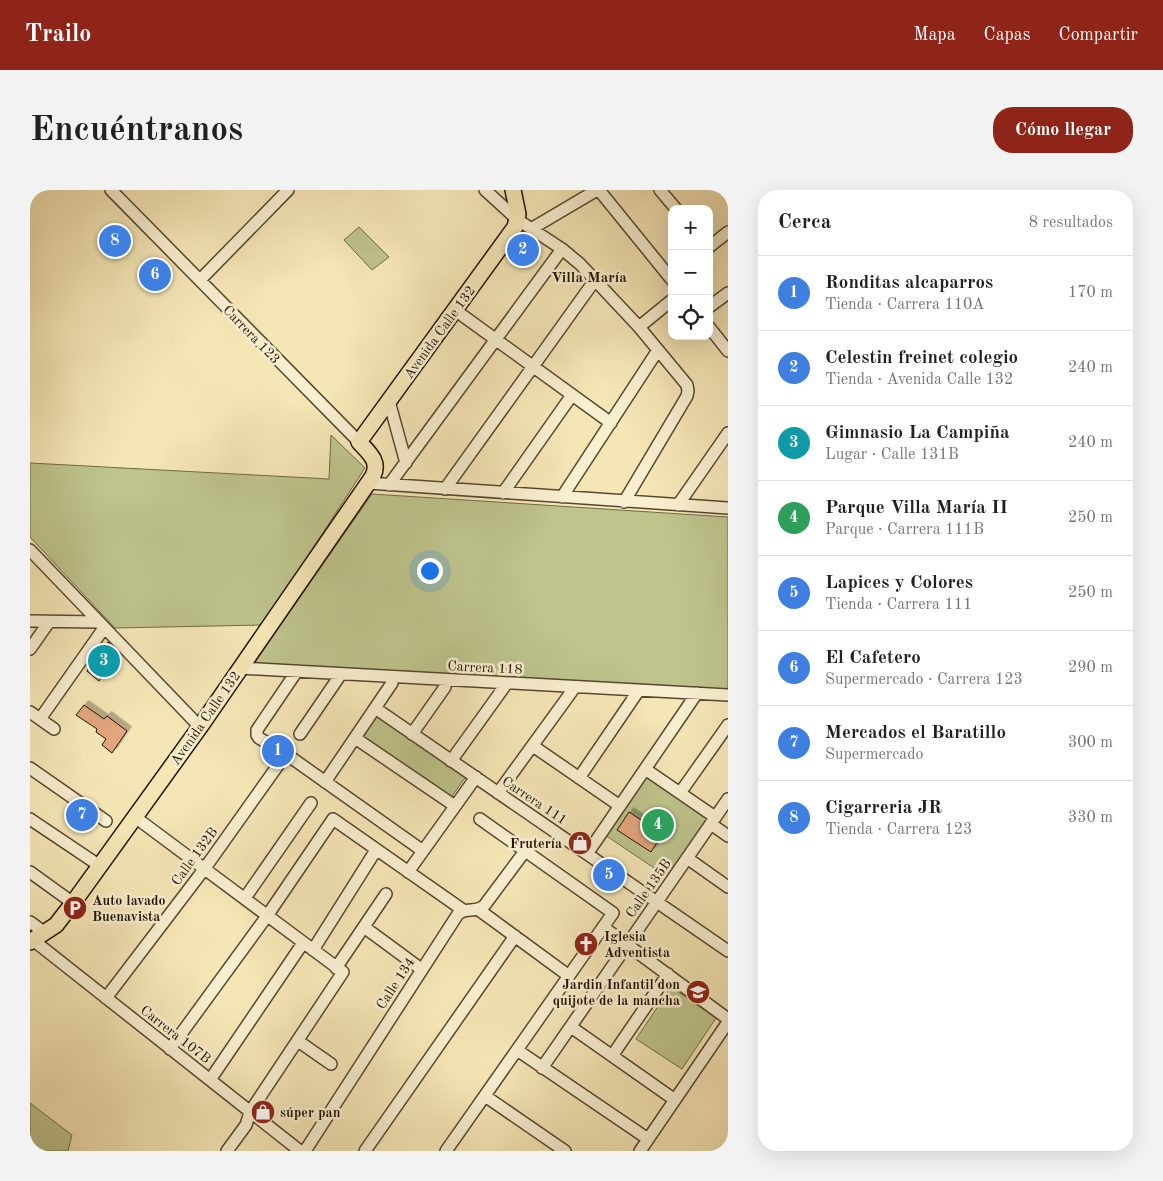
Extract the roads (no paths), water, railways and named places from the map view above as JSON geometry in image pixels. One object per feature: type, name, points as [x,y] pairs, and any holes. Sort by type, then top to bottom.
[{"type":"main road","points":[[514,190],[524,225]]},
{"type":"main road","name":"Avenida Calle 132","points":[[359,442],[511,234],[524,225]]},
{"type":"main road","name":"Carrera 123","points":[[359,442],[376,461],[376,470],[368,484]]},
{"type":"main road","name":"Avenida Calle 132","points":[[36,939],[56,925],[100,866],[200,727],[368,484]]},
{"type":"street","name":"Carrera 123","points":[[111,190],[359,442]]},
{"type":"street","points":[[200,280],[288,190]]},
{"type":"street","points":[[484,190],[524,225],[562,249],[580,264],[639,328],[687,385],[687,396],[624,502]]},
{"type":"street","points":[[524,225],[598,190],[668,276]]},
{"type":"street","points":[[660,190],[673,205]]},
{"type":"street","points":[[713,244],[728,232]]},
{"type":"street","points":[[389,485],[562,249]]},
{"type":"street","points":[[445,489],[595,280]]},
{"type":"street","points":[[713,304],[728,293]]},
{"type":"street","points":[[639,328],[668,303]]},
{"type":"street","points":[[455,310],[611,423]]},
{"type":"street","points":[[713,332],[727,349]]},
{"type":"street","points":[[562,497],[658,350]]},
{"type":"street","points":[[503,493],[572,395]]},
{"type":"street","points":[[389,401],[406,463]]},
{"type":"street","points":[[678,505],[728,433]]},
{"type":"street","points":[[368,484],[728,508]]},
{"type":"street","points":[[30,550],[200,727]]},
{"type":"street","points":[[30,621],[101,625]]},
{"type":"street","points":[[30,649],[49,622]]},
{"type":"street","points":[[54,730],[33,715],[101,625]]},
{"type":"street","name":"Carrera 118","points":[[240,668],[728,695]]},
{"type":"street","points":[[297,671],[257,730],[259,738],[286,754],[423,850]]},
{"type":"street","points":[[300,734],[341,674]]},
{"type":"street","points":[[325,782],[392,683]]},
{"type":"street","points":[[451,761],[507,683]]},
{"type":"street","points":[[498,793],[575,686]]},
{"type":"street","points":[[412,734],[445,687]]},
{"type":"street","points":[[579,778],[639,690]]},
{"type":"street","points":[[587,854],[697,693]]},
{"type":"street","name":"Carrera 111","points":[[375,708],[728,951]]},
{"type":"street","points":[[680,793],[728,725]]},
{"type":"street","points":[[355,738],[455,806]]},
{"type":"street","points":[[533,746],[620,806]]},
{"type":"street","name":"Calle 132B","points":[[106,998],[205,868],[286,754]]},
{"type":"street","points":[[30,768],[106,821]]},
{"type":"street","points":[[645,769],[680,793],[728,836]]},
{"type":"street","points":[[408,872],[476,777]]},
{"type":"street","name":"Calle 135B","points":[[542,1068],[728,799]]},
{"type":"street","points":[[244,898],[311,804]]},
{"type":"street","points":[[135,817],[339,970]]},
{"type":"street","points":[[30,819],[100,866]]},
{"type":"street","points":[[170,1049],[267,916],[333,819],[463,910],[479,910],[569,976]]},
{"type":"street","points":[[446,1151],[613,913],[480,819]]},
{"type":"street","points":[[210,1080],[376,850]]},
{"type":"street","points":[[479,910],[525,851]]},
{"type":"street","points":[[687,858],[728,887]]},
{"type":"street","points":[[30,872],[73,903]]},
{"type":"street","points":[[227,1151],[246,1125],[250,1112],[298,1041],[364,927],[386,894]]},
{"type":"street","name":"Calle 134","points":[[305,1151],[421,969],[458,914],[463,910]]},
{"type":"street","name":"Carrera 107B","points":[[30,922],[36,939],[106,998],[300,1151]]},
{"type":"street","points":[[364,927],[421,969]]},
{"type":"street","points":[[603,927],[668,974],[728,1021],[640,1151]]},
{"type":"street","points":[[365,1151],[515,936]]},
{"type":"street","points":[[612,1056],[668,974]]},
{"type":"street","points":[[571,1027],[675,1100]]},
{"type":"street","points":[[298,1041],[331,1064]]},
{"type":"street","points":[[517,1050],[648,1139]]},
{"type":"street","points":[[485,1096],[565,1151]]},
{"type":"place","name":"Cigarreria JR","points":[[115,241]]},
{"type":"place","name":"Celestin freinet colegio","points":[[523,250]]},
{"type":"place","name":"El Cafetero","points":[[155,275]]},
{"type":"place","name":"Gimnasio La Campiña","points":[[104,661]]},
{"type":"place","name":"Ronditas alcaparros","points":[[278,751]]},
{"type":"place","name":"Mercados el Baratillo","points":[[82,815]]},
{"type":"place","name":"Parque Villa María II","points":[[658,825]]},
{"type":"place","name":"Frutería","points":[[580,843]]},
{"type":"place","name":"Lapices y Colores","points":[[609,875]]},
{"type":"place","name":"Auto lavado Buenavista","points":[[75,908]]},
{"type":"place","name":"Iglesia Adventista","points":[[586,944]]},
{"type":"place","name":"Jardin Infantil don quijote de la mancha","points":[[698,992]]},
{"type":"place","name":"súper pan","points":[[263,1112]]},
{"type":"district","name":"Villa María","points":[[589,277]]}]
